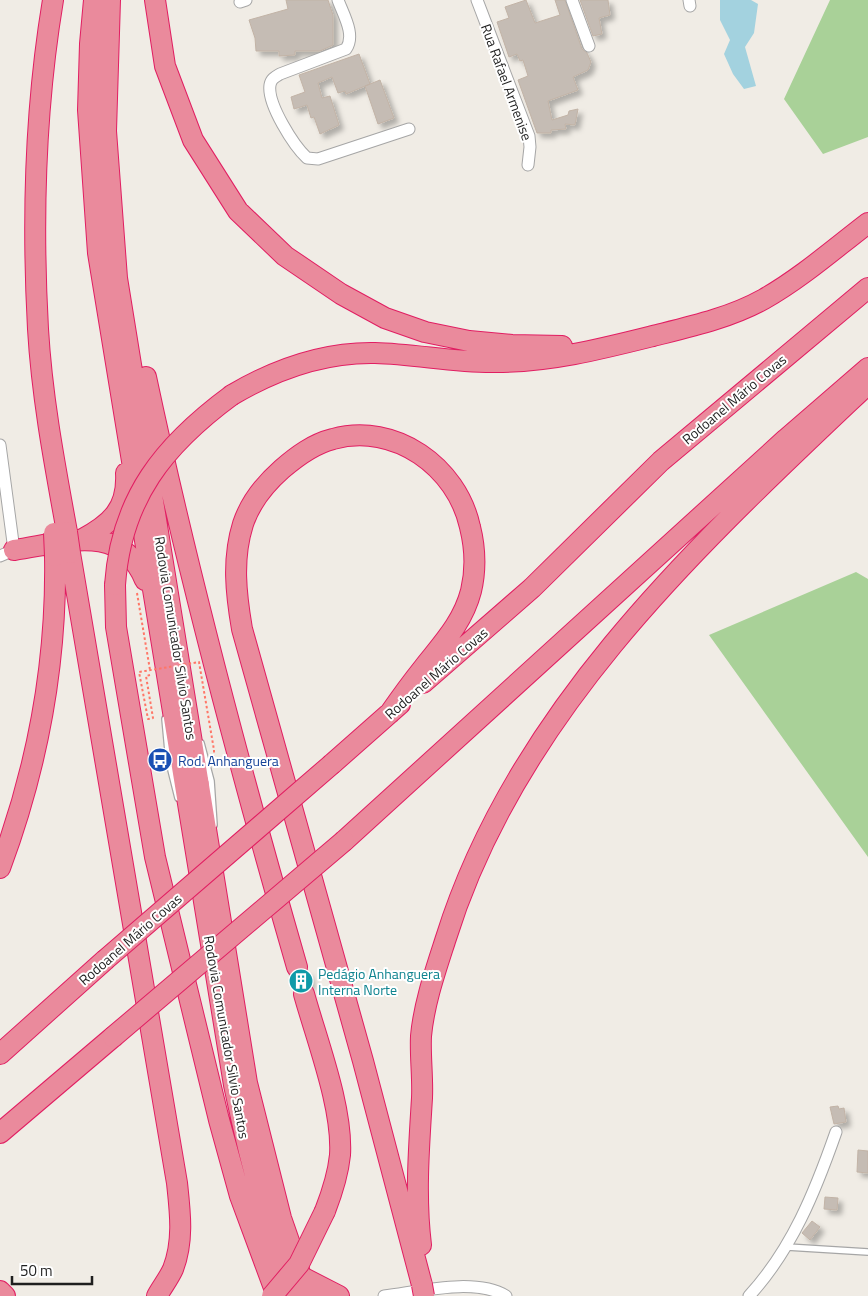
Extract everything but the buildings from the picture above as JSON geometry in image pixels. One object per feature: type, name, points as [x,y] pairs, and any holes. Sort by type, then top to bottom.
[{"type":"highway","points":[[53,0],[47,38],[37,144],[35,222],[38,331],[52,453],[65,543],[177,1183],[181,1217],[180,1242],[173,1269],[157,1296]]},
{"type":"highway","name":"Rodovia Comunicador Silvio Santos","points":[[94,0],[90,44],[88,110],[91,177],[98,253],[155,605],[156,679],[192,832],[218,992],[248,1155],[266,1222],[291,1296]]},
{"type":"highway","name":"Rodovia Comunicador Silvio Santos","points":[[110,0],[106,131],[117,278],[248,1083],[281,1218],[308,1296]]},
{"type":"highway","points":[[155,0],[165,66],[192,140],[238,211],[285,256],[340,294],[385,318],[424,332],[469,341],[512,345],[611,346]]},
{"type":"highway","points":[[112,213],[176,512],[263,850],[297,968]]},
{"type":"highway","points":[[276,1296],[240,1196],[188,1001],[155,857],[116,627],[115,585],[121,538],[131,512],[148,478],[173,445],[206,414],[232,395],[259,379],[291,366],[331,356],[375,353],[460,361],[498,362],[566,357],[704,323],[762,300],[799,276],[868,223]]},
{"type":"highway","name":"Rodoanel Mário Covas","points":[[0,1054],[105,960],[532,588],[661,461],[868,288]]},
{"type":"highway","points":[[0,1133],[344,842],[786,439],[868,368]]},
{"type":"highway","points":[[421,1278],[417,1184],[422,1095],[421,1036],[434,977],[455,908],[482,842],[519,776],[560,713],[610,647],[687,561],[760,487],[868,384]]},
{"type":"highway","points":[[65,543],[104,528],[116,516],[124,499],[127,480],[124,416]]},
{"type":"highway","points":[[390,713],[446,641],[459,620],[470,591],[474,569],[474,541],[467,514],[459,494],[443,472],[412,448],[388,439],[363,436],[335,438],[314,446],[294,458],[272,478],[253,502],[241,534],[237,554],[235,588],[242,629],[421,1278]]},
{"type":"highway","points":[[7,553],[65,543],[109,542],[129,553],[141,570],[155,605]]},
{"type":"highway","points":[[0,868],[21,812],[46,701],[65,543]]},
{"type":"highway","points":[[272,1296],[299,1264],[325,1211],[335,1184],[340,1155],[339,1126],[304,994]]},
{"type":"highway","points":[[0,1142],[35,1105]]},
{"type":"highway","points":[[300,1276],[339,1296]]},
{"type":"highway","points":[[0,1291],[5,1296]]},
{"type":"street","points":[[338,0],[350,34],[350,43],[346,49],[280,74],[272,79],[270,87],[276,111],[298,150],[307,158],[318,159],[409,129]]},
{"type":"street","name":"Rua Rafael Armenise","points":[[477,0],[529,136],[528,165]]},
{"type":"street","points":[[572,0],[589,46]]},
{"type":"street","points":[[0,449],[7,553]]},
{"type":"street","points":[[749,1296],[773,1270],[787,1247],[815,1188],[836,1132]]},
{"type":"street","points":[[384,1296],[459,1287],[479,1287],[506,1296]]},
{"type":"lane","points":[[156,679],[165,706]]},
{"type":"lane","points":[[165,714],[166,740],[173,783],[192,832]]},
{"type":"lane","points":[[787,1247],[868,1252]]},
{"type":"path","points":[[136,590],[156,679],[146,676],[153,718],[148,719],[140,672],[199,662],[214,758]]},
{"type":"path","points":[[156,707],[157,723]]},
{"type":"green space","points":[[830,0],[868,0],[868,137],[823,154],[784,99]]},
{"type":"green space","points":[[856,572],[868,579],[868,857],[709,635]]},
{"type":"water","points":[[720,0],[751,0],[758,4],[754,33],[745,47],[756,86],[744,89],[733,74],[724,54],[730,40],[720,20]]},
{"type":"tunnel","points":[[297,967],[304,994]]},
{"type":"place","name":"Rod. Anhanguera","points":[[160,760]]},
{"type":"place","name":"Pedágio Anhanguera Interna Norte","points":[[301,981]]}]
